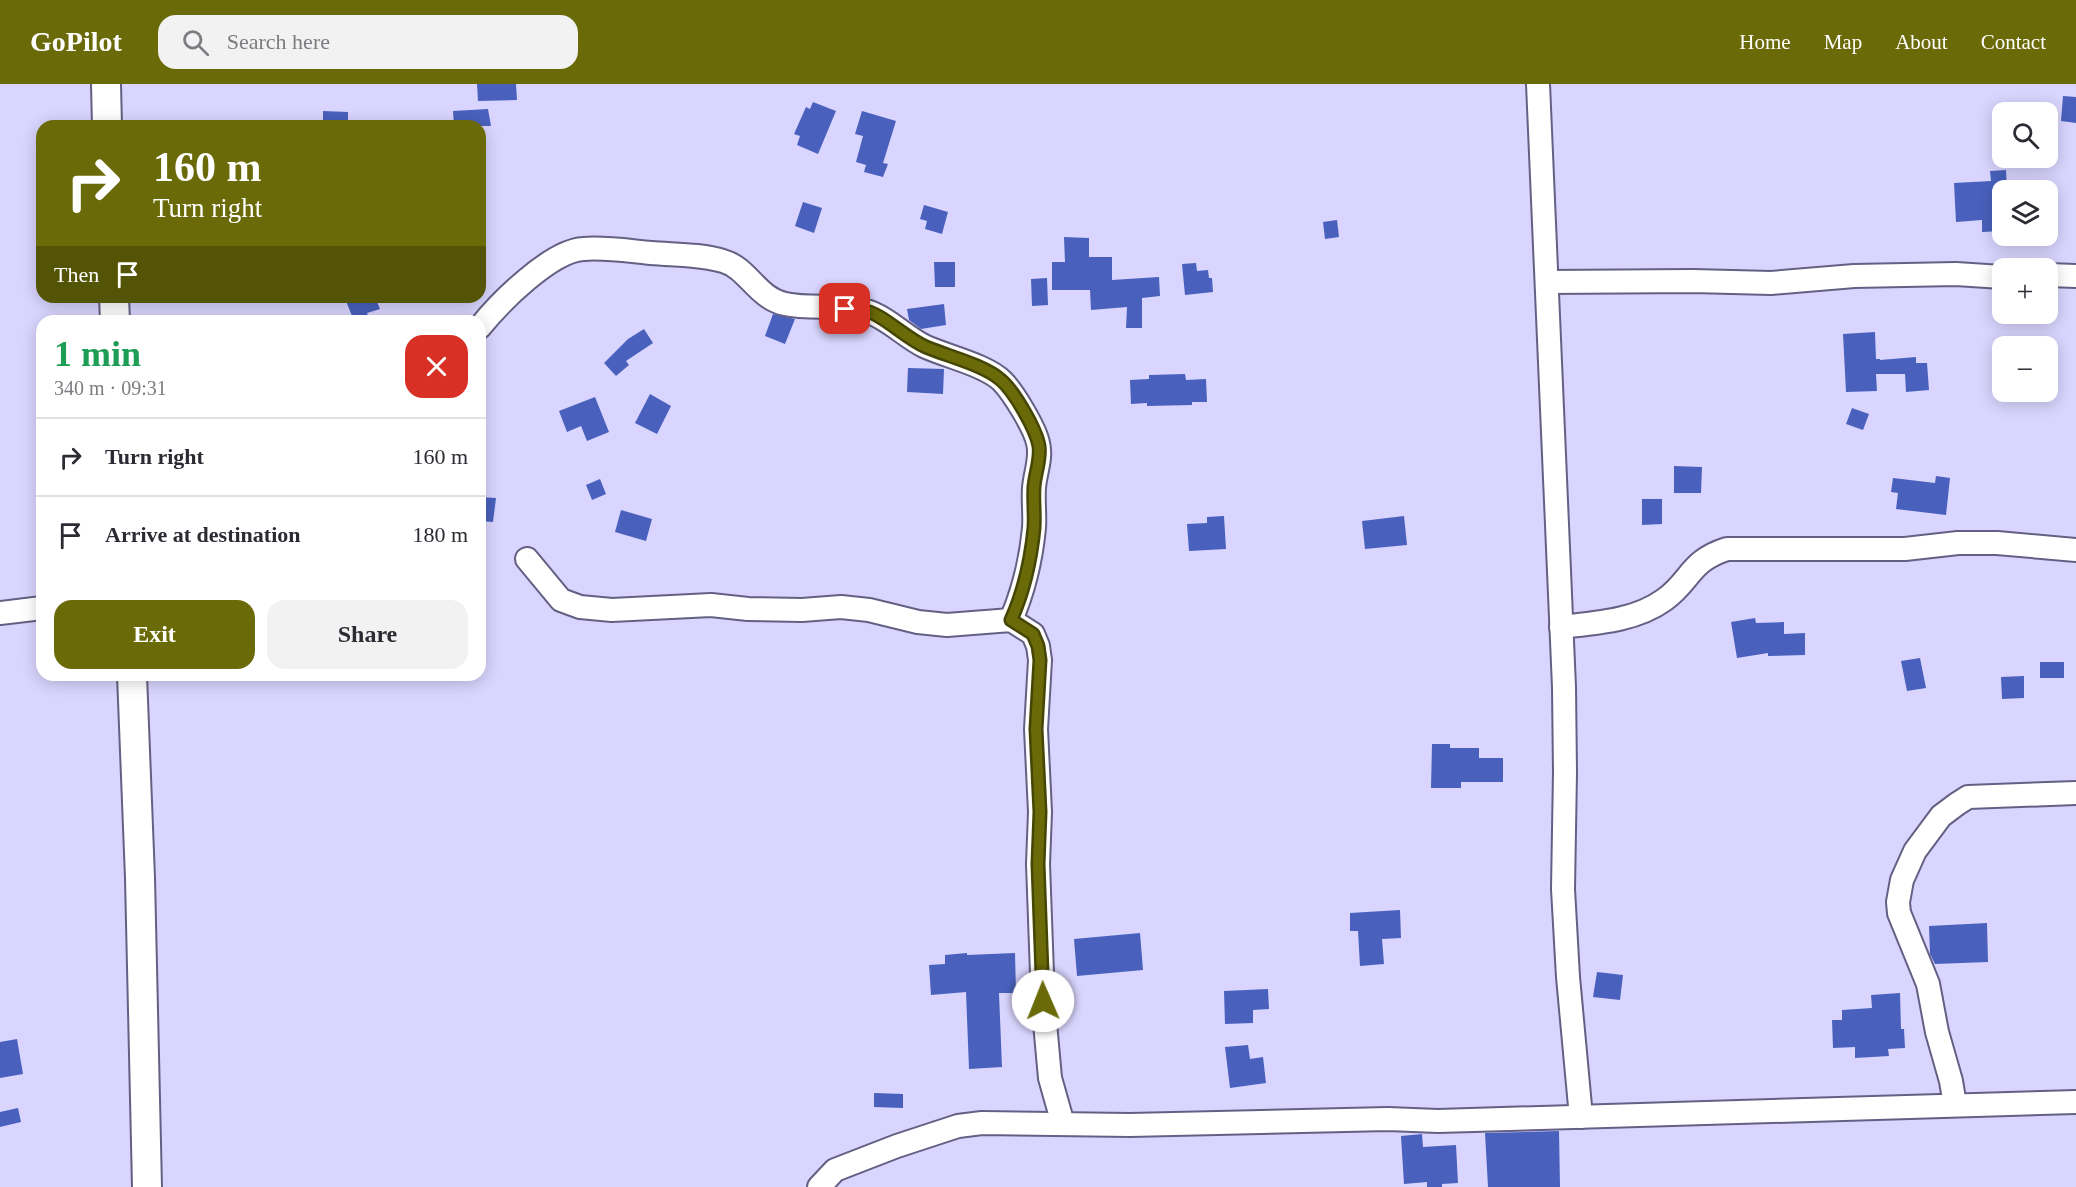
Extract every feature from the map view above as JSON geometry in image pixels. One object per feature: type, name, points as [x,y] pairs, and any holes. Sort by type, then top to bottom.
[{"type":"main road","points":[[106,84],[107,120]]},
{"type":"main road","points":[[132,681],[140,878],[147,1187]]},
{"type":"street","points":[[1538,84],[1548,282],[1566,772],[1563,889],[1568,977],[1581,1118]]},
{"type":"street","points":[[486,321],[524,281],[549,262],[581,249],[682,255],[723,261],[742,272],[764,295],[774,301],[808,307],[864,310],[924,346],[992,373],[1002,381],[1024,413],[1036,435],[1040,453],[1034,489],[1034,529],[1029,562],[1023,588],[1011,620]]},
{"type":"street","points":[[1548,282],[1672,280],[1771,283],[1854,276],[1956,274],[1992,276]]},
{"type":"street","points":[[2058,276],[2076,276]]},
{"type":"street","points":[[1561,627],[1605,622],[1647,609],[1677,590],[1699,562],[1710,554],[1727,549],[1905,549],[1968,543],[1997,543],[2076,550]]},
{"type":"street","points":[[527,559],[561,600],[580,607],[612,610],[711,606],[802,610],[840,607],[869,610],[918,622],[938,624],[1011,620],[1033,634],[1040,660],[1036,729],[1040,812],[1038,864],[1043,1001],[1050,1077],[1063,1124]]},
{"type":"street","points":[[0,613],[36,609]]},
{"type":"street","points":[[1954,1105],[1951,1081],[1937,1032],[1928,984],[1899,913],[1898,902],[1902,880],[1915,851],[1929,830],[1941,816],[1968,797],[2076,793]]},
{"type":"street","points":[[819,1187],[834,1170],[926,1135],[958,1126],[982,1123],[1130,1125],[1388,1119],[1438,1121],[2076,1102]]},
{"type":"building","points":[[477,84],[516,84],[517,100],[478,101]]},
{"type":"building","points":[[2063,96],[2076,97],[2076,123],[2061,121]]},
{"type":"building","points":[[813,102],[836,111],[818,154],[797,145],[800,136],[794,134],[806,107],[810,109]]},
{"type":"building","points":[[488,109],[491,126],[486,126],[486,120],[454,120],[453,111]]},
{"type":"building","points":[[323,111],[348,112],[348,120],[323,120]]},
{"type":"building","points":[[862,111],[896,121],[883,163],[888,164],[883,177],[864,172],[866,165],[856,162],[863,136],[855,134]]},
{"type":"building","points":[[2006,170],[2006,180],[1992,180],[1992,232],[1982,232],[1982,220],[1956,222],[1954,183],[1991,181],[1990,171]]},
{"type":"building","points":[[803,202],[822,208],[814,233],[795,226]]},
{"type":"building","points":[[924,205],[948,212],[942,234],[925,229],[927,221],[920,219]]},
{"type":"building","points":[[1337,220],[1339,237],[1325,239],[1323,222]]},
{"type":"building","points":[[1064,237],[1089,238],[1089,257],[1112,257],[1112,280],[1159,277],[1160,296],[1142,298],[1142,328],[1126,328],[1127,307],[1091,310],[1090,290],[1052,290],[1052,262],[1065,262]]},
{"type":"building","points":[[934,262],[955,262],[955,287],[935,287]]},
{"type":"building","points":[[1196,263],[1197,271],[1208,270],[1209,278],[1212,278],[1213,292],[1185,295],[1182,264]]},
{"type":"building","points":[[1047,278],[1048,305],[1032,306],[1031,279]]},
{"type":"building","points":[[347,303],[378,303],[380,309],[367,313],[368,315],[352,315]]},
{"type":"building","points":[[944,304],[946,325],[921,329],[909,320],[907,309]]},
{"type":"building","points":[[773,314],[795,319],[785,344],[765,336]]},
{"type":"building","points":[[644,329],[653,343],[626,361],[629,365],[616,376],[604,363],[628,339]]},
{"type":"building","points":[[1875,332],[1876,359],[1916,357],[1916,363],[1927,363],[1929,390],[1906,392],[1905,374],[1876,374],[1877,391],[1846,392],[1843,334]]},
{"type":"building","points":[[908,368],[944,369],[943,394],[907,392]]},
{"type":"building","points":[[1185,374],[1186,380],[1206,379],[1207,402],[1192,402],[1192,405],[1131,404],[1130,380],[1149,379],[1149,375]]},
{"type":"building","points":[[650,394],[671,406],[657,434],[635,423]]},
{"type":"building","points":[[595,397],[609,432],[587,441],[581,426],[567,432],[559,411]]},
{"type":"building","points":[[1852,408],[1869,414],[1863,430],[1846,424]]},
{"type":"building","points":[[1674,466],[1702,467],[1701,493],[1674,493]]},
{"type":"building","points":[[1936,476],[1950,478],[1946,515],[1896,509],[1898,493],[1891,492],[1893,478],[1935,483]]},
{"type":"building","points":[[600,479],[606,494],[592,500],[586,485]]},
{"type":"building","points":[[486,497],[496,498],[493,522],[486,521]]},
{"type":"building","points":[[1642,499],[1662,499],[1662,524],[1642,525]]},
{"type":"building","points":[[621,510],[652,519],[646,541],[615,532]]},
{"type":"building","points":[[1224,516],[1226,549],[1189,551],[1187,524],[1207,523],[1207,517]]},
{"type":"building","points":[[1404,516],[1407,545],[1365,549],[1362,521]]},
{"type":"building","points":[[1755,618],[1756,623],[1784,622],[1784,634],[1805,633],[1805,655],[1768,656],[1768,653],[1737,658],[1731,622]]},
{"type":"building","points":[[1920,658],[1926,688],[1907,691],[1901,661]]},
{"type":"building","points":[[2040,662],[2064,662],[2064,678],[2040,678]]},
{"type":"building","points":[[2024,676],[2024,698],[2002,699],[2001,677]]},
{"type":"building","points":[[1432,744],[1450,744],[1450,748],[1479,748],[1479,758],[1503,758],[1503,782],[1461,782],[1461,788],[1431,788]]},
{"type":"building","points":[[1400,910],[1401,938],[1382,939],[1384,964],[1360,966],[1358,931],[1350,931],[1350,913]]},
{"type":"building","points":[[1987,923],[1988,962],[1935,964],[1930,954],[1929,926]]},
{"type":"building","points":[[1140,933],[1143,970],[1077,976],[1074,939]]},
{"type":"building","points":[[967,953],[967,955],[1015,953],[1016,993],[999,993],[1002,1067],[969,1069],[966,992],[931,995],[929,965],[945,964],[945,955]]},
{"type":"building","points":[[1597,972],[1623,975],[1620,1000],[1593,997]]},
{"type":"building","points":[[1268,989],[1269,1009],[1253,1010],[1253,1023],[1225,1024],[1224,991]]},
{"type":"building","points":[[1900,993],[1901,1029],[1904,1029],[1905,1048],[1888,1049],[1889,1056],[1855,1058],[1855,1047],[1833,1048],[1832,1020],[1842,1020],[1842,1010],[1872,1008],[1871,995]]},
{"type":"building","points":[[17,1039],[23,1074],[0,1078],[0,1042]]},
{"type":"building","points":[[1248,1045],[1250,1059],[1263,1057],[1266,1083],[1230,1088],[1225,1047]]},
{"type":"building","points":[[874,1093],[903,1094],[903,1108],[874,1107]]},
{"type":"building","points":[[18,1108],[21,1122],[0,1127],[0,1112]]},
{"type":"building","points":[[1559,1131],[1560,1187],[1488,1187],[1485,1133]]},
{"type":"building","points":[[1422,1134],[1423,1147],[1456,1145],[1458,1183],[1442,1184],[1442,1187],[1427,1187],[1427,1182],[1404,1184],[1401,1136]]},
{"type":"route","points":[[845,309],[864,310],[874,314],[924,346],[992,373],[1002,381],[1024,413],[1039,444],[1040,453],[1034,489],[1034,529],[1029,562],[1023,588],[1011,620],[1033,634],[1040,660],[1036,729],[1040,812],[1038,864],[1043,1001]]}]
